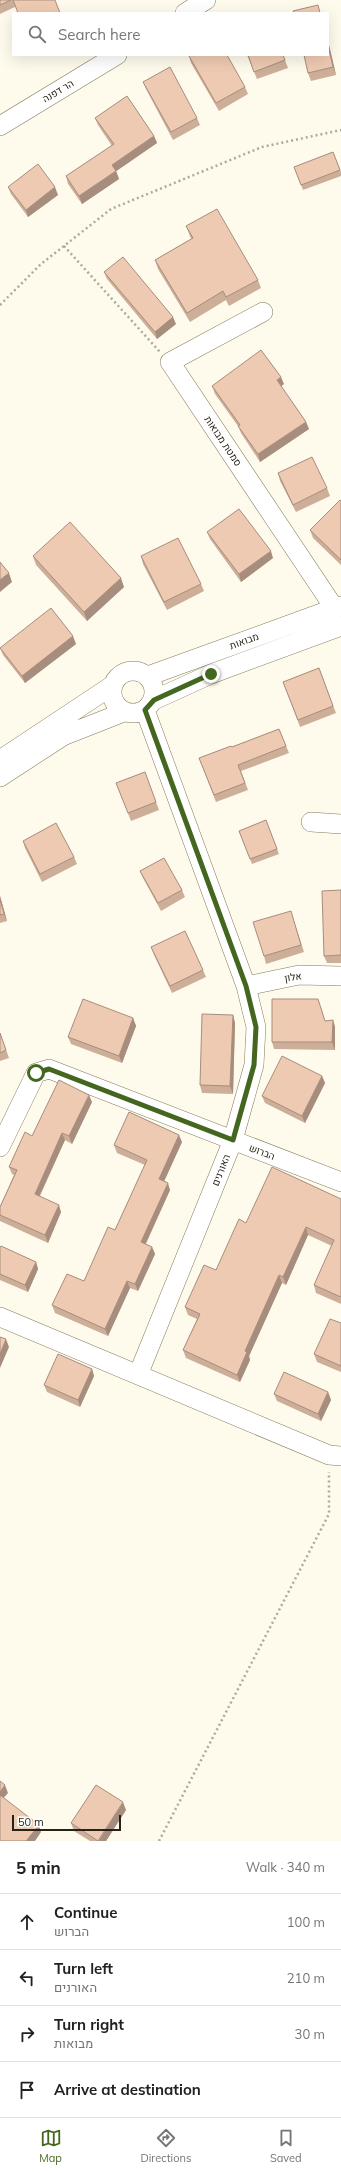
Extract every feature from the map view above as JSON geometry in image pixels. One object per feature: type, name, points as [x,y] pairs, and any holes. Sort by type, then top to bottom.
[{"type":"street","points":[[187,12],[206,0]]},
{"type":"street","name":"הר דפנה","points":[[0,126],[115,56]]},
{"type":"street","points":[[170,362],[263,312]]},
{"type":"street","name":"סמטת מבואות","points":[[170,362],[338,607]]},
{"type":"street","name":"מבואות","points":[[148,676],[338,607]]},
{"type":"street","name":"מבואות","points":[[149,705],[211,674],[341,626]]},
{"type":"street","points":[[135,671],[148,676],[154,687],[149,705],[131,714],[124,712],[112,698],[113,685],[116,679],[128,672],[135,671]]},
{"type":"street","points":[[0,760],[113,685]]},
{"type":"street","name":"האורנים","points":[[138,1375],[233,1140],[254,1065],[256,1027],[246,986],[149,705]]},
{"type":"street","points":[[0,777],[63,736],[124,712]]},
{"type":"street","points":[[311,822],[341,824]]},
{"type":"street","name":"אלון","points":[[246,986],[299,975],[341,976]]},
{"type":"street","name":"הברוש","points":[[0,1146],[36,1073],[49,1069],[341,1182]]},
{"type":"street","points":[[0,1317],[335,1456]]},
{"type":"path","points":[[0,306],[41,264],[111,209],[262,147],[341,130]]},
{"type":"path","points":[[64,246],[170,362]]},
{"type":"path","points":[[159,1841],[329,1514],[335,1456]]},
{"type":"building","points":[[0,0],[11,0],[0,5]]},
{"type":"building","points":[[13,0],[55,0],[60,12],[18,12]]},
{"type":"building","points":[[318,5],[320,12],[294,12]]},
{"type":"building","points":[[329,49],[333,67],[308,73],[304,56],[329,56]]},
{"type":"building","points":[[189,56],[228,56],[245,87],[216,103]]},
{"type":"building","points":[[248,56],[283,56],[285,60],[254,72]]},
{"type":"building","points":[[170,67],[197,118],[171,132],[143,82]]},
{"type":"building","points":[[127,96],[154,136],[112,165],[116,171],[79,196],[66,176],[114,144],[95,118]]},
{"type":"building","points":[[333,152],[340,170],[301,185],[294,167]]},
{"type":"building","points":[[38,164],[55,187],[26,210],[8,187]]},
{"type":"building","points":[[217,209],[258,280],[226,297],[223,291],[187,313],[155,260],[193,238],[186,226]]},
{"type":"building","points":[[123,257],[173,317],[155,332],[104,272]]},
{"type":"building","points":[[261,350],[281,377],[277,380],[306,422],[258,454],[238,426],[240,425],[212,386]]},
{"type":"building","points":[[312,457],[327,488],[293,505],[278,473]]},
{"type":"building","points":[[340,500],[341,501],[341,560],[310,530]]},
{"type":"building","points":[[239,509],[271,551],[239,574],[207,532]]},
{"type":"building","points":[[70,522],[121,578],[84,612],[33,556]]},
{"type":"building","points":[[178,538],[201,584],[164,602],[141,556]]},
{"type":"building","points":[[0,562],[9,573],[0,580]]},
{"type":"building","points":[[51,608],[73,636],[22,676],[0,648]]},
{"type":"building","points":[[319,668],[333,706],[298,720],[283,682]]},
{"type":"building","points":[[279,729],[286,746],[238,765],[245,783],[214,795],[199,758]]},
{"type":"building","points":[[145,772],[156,802],[128,813],[116,783]]},
{"type":"building","points":[[266,820],[277,849],[250,859],[239,831]]},
{"type":"building","points":[[56,823],[74,857],[40,874],[23,841]]},
{"type":"building","points":[[164,858],[182,890],[158,903],[140,871]]},
{"type":"building","points":[[341,890],[341,955],[324,956],[322,891]]},
{"type":"building","points":[[0,899],[4,914],[0,915]]},
{"type":"building","points":[[291,911],[301,945],[264,956],[253,922]]},
{"type":"building","points":[[185,931],[203,970],[170,986],[151,947]]},
{"type":"building","points":[[83,999],[133,1018],[119,1056],[68,1037]]},
{"type":"building","points":[[272,999],[318,999],[325,1021],[333,1020],[332,1042],[272,1042]]},
{"type":"building","points":[[202,1014],[233,1015],[230,1086],[200,1085]]},
{"type":"building","points":[[0,1033],[6,1050],[0,1053]]},
{"type":"building","points":[[282,1056],[322,1076],[302,1116],[262,1096]]},
{"type":"building","points":[[59,1080],[89,1095],[69,1136],[62,1133],[35,1194],[59,1205],[45,1235],[0,1215],[0,1207],[17,1170],[9,1167],[25,1132],[32,1136]]},
{"type":"building","points":[[129,1112],[179,1135],[159,1179],[168,1183],[141,1242],[152,1247],[135,1284],[127,1281],[105,1329],[52,1305],[67,1274],[84,1281],[108,1227],[115,1230],[147,1160],[114,1145]]},
{"type":"building","points":[[272,1167],[341,1199],[341,1297],[314,1285],[334,1240],[306,1227],[283,1277],[279,1275],[245,1351],[247,1352],[237,1375],[183,1350],[200,1314],[185,1307],[204,1265],[216,1270],[239,1219],[246,1223]]},
{"type":"building","points":[[1,1246],[36,1262],[25,1285],[0,1274]]},
{"type":"building","points":[[330,1319],[341,1323],[341,1366],[314,1354]]},
{"type":"building","points":[[0,1337],[6,1339],[0,1354]]},
{"type":"building","points":[[58,1354],[92,1369],[78,1400],[44,1385]]},
{"type":"building","points":[[284,1372],[328,1392],[318,1414],[274,1394]]},
{"type":"building","points":[[0,1781],[5,1785],[0,1792]]},
{"type":"building","points":[[96,1785],[123,1802],[98,1841],[71,1823]]},
{"type":"building","points":[[0,1795],[39,1825],[26,1841],[0,1841]]},
{"type":"route","points":[[36,1073],[49,1069],[233,1140],[254,1065],[256,1027],[246,986],[145,710],[154,700],[211,674]]}]
